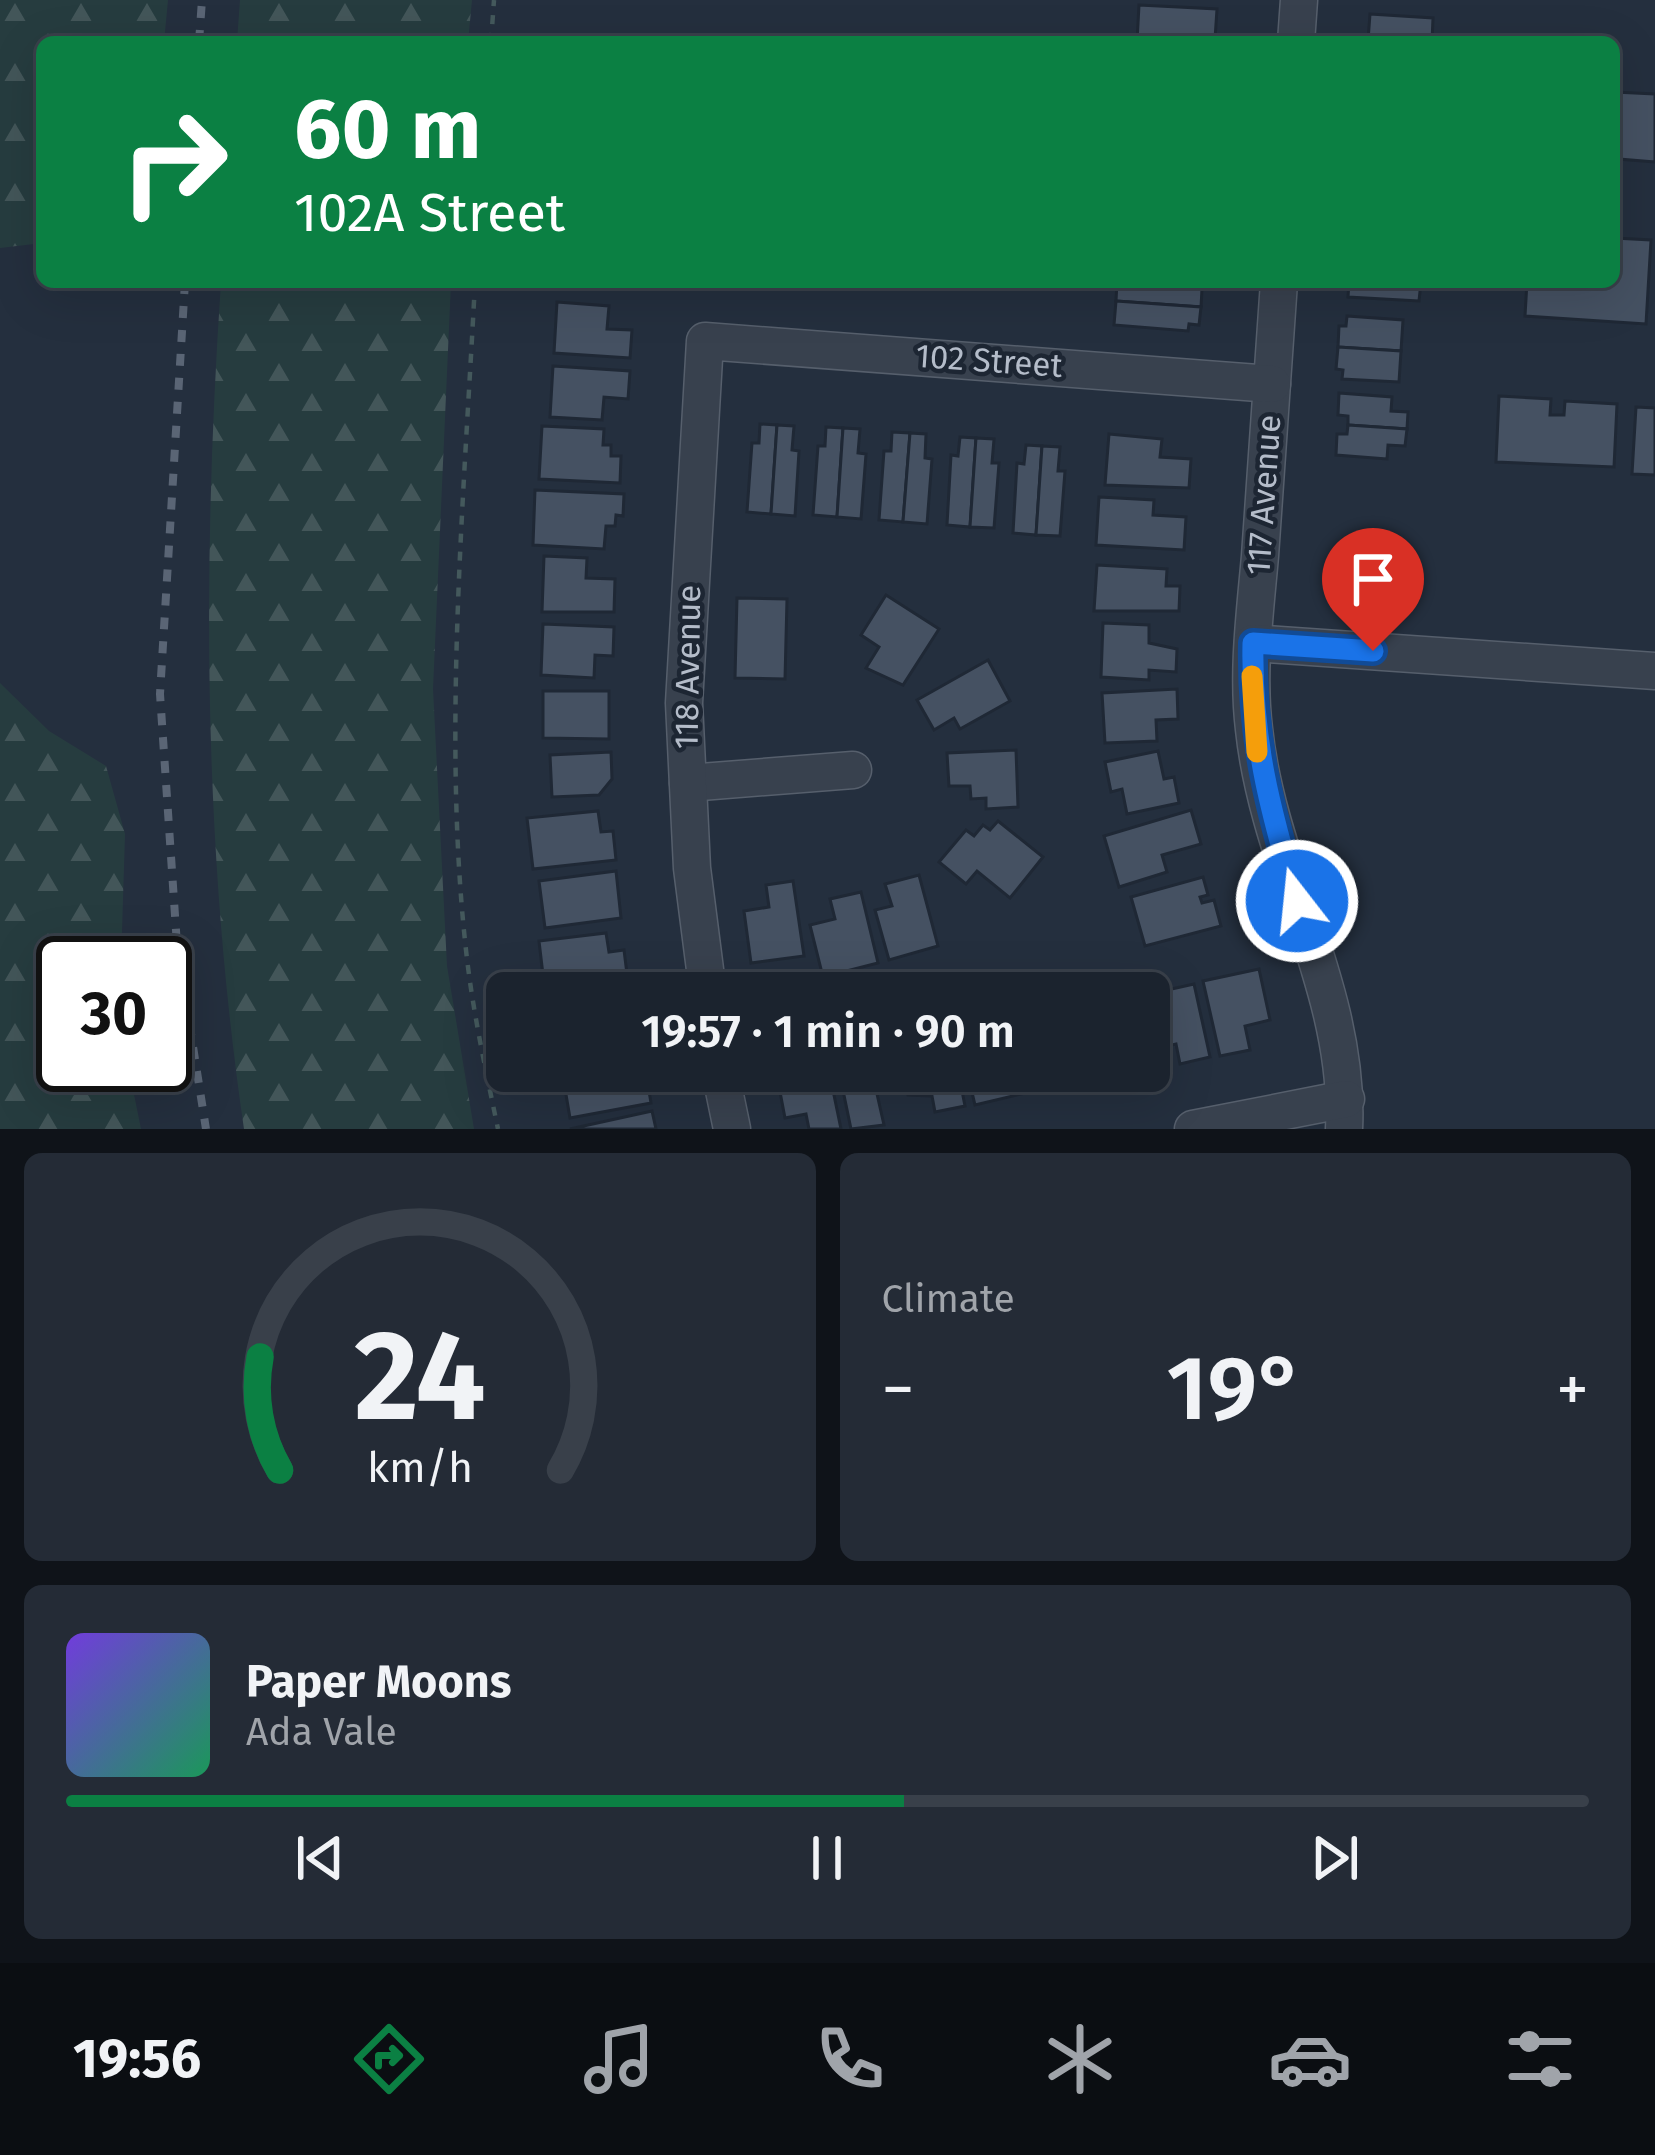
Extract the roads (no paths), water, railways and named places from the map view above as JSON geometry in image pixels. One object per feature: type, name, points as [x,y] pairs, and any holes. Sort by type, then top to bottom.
[{"type":"street","points":[[1296,36],[1299,0]]},
{"type":"street","name":"117 Avenue","points":[[1279,288],[1253,643],[1253,727],[1261,776],[1334,1026],[1345,1114]]},
{"type":"street","name":"102 Street","points":[[705,341],[1272,384]]},
{"type":"street","name":"118 Avenue","points":[[705,341],[685,683],[688,783],[707,972]]},
{"type":"street","points":[[1253,643],[1655,671]]},
{"type":"street","points":[[688,783],[853,770]]},
{"type":"street","points":[[724,1092],[732,1129]]},
{"type":"street","points":[[1193,1129],[1345,1114]]},
{"type":"railway","points":[[199,36],[202,0]]},
{"type":"railway","points":[[185,288],[160,694],[177,945],[206,1129]]}]
